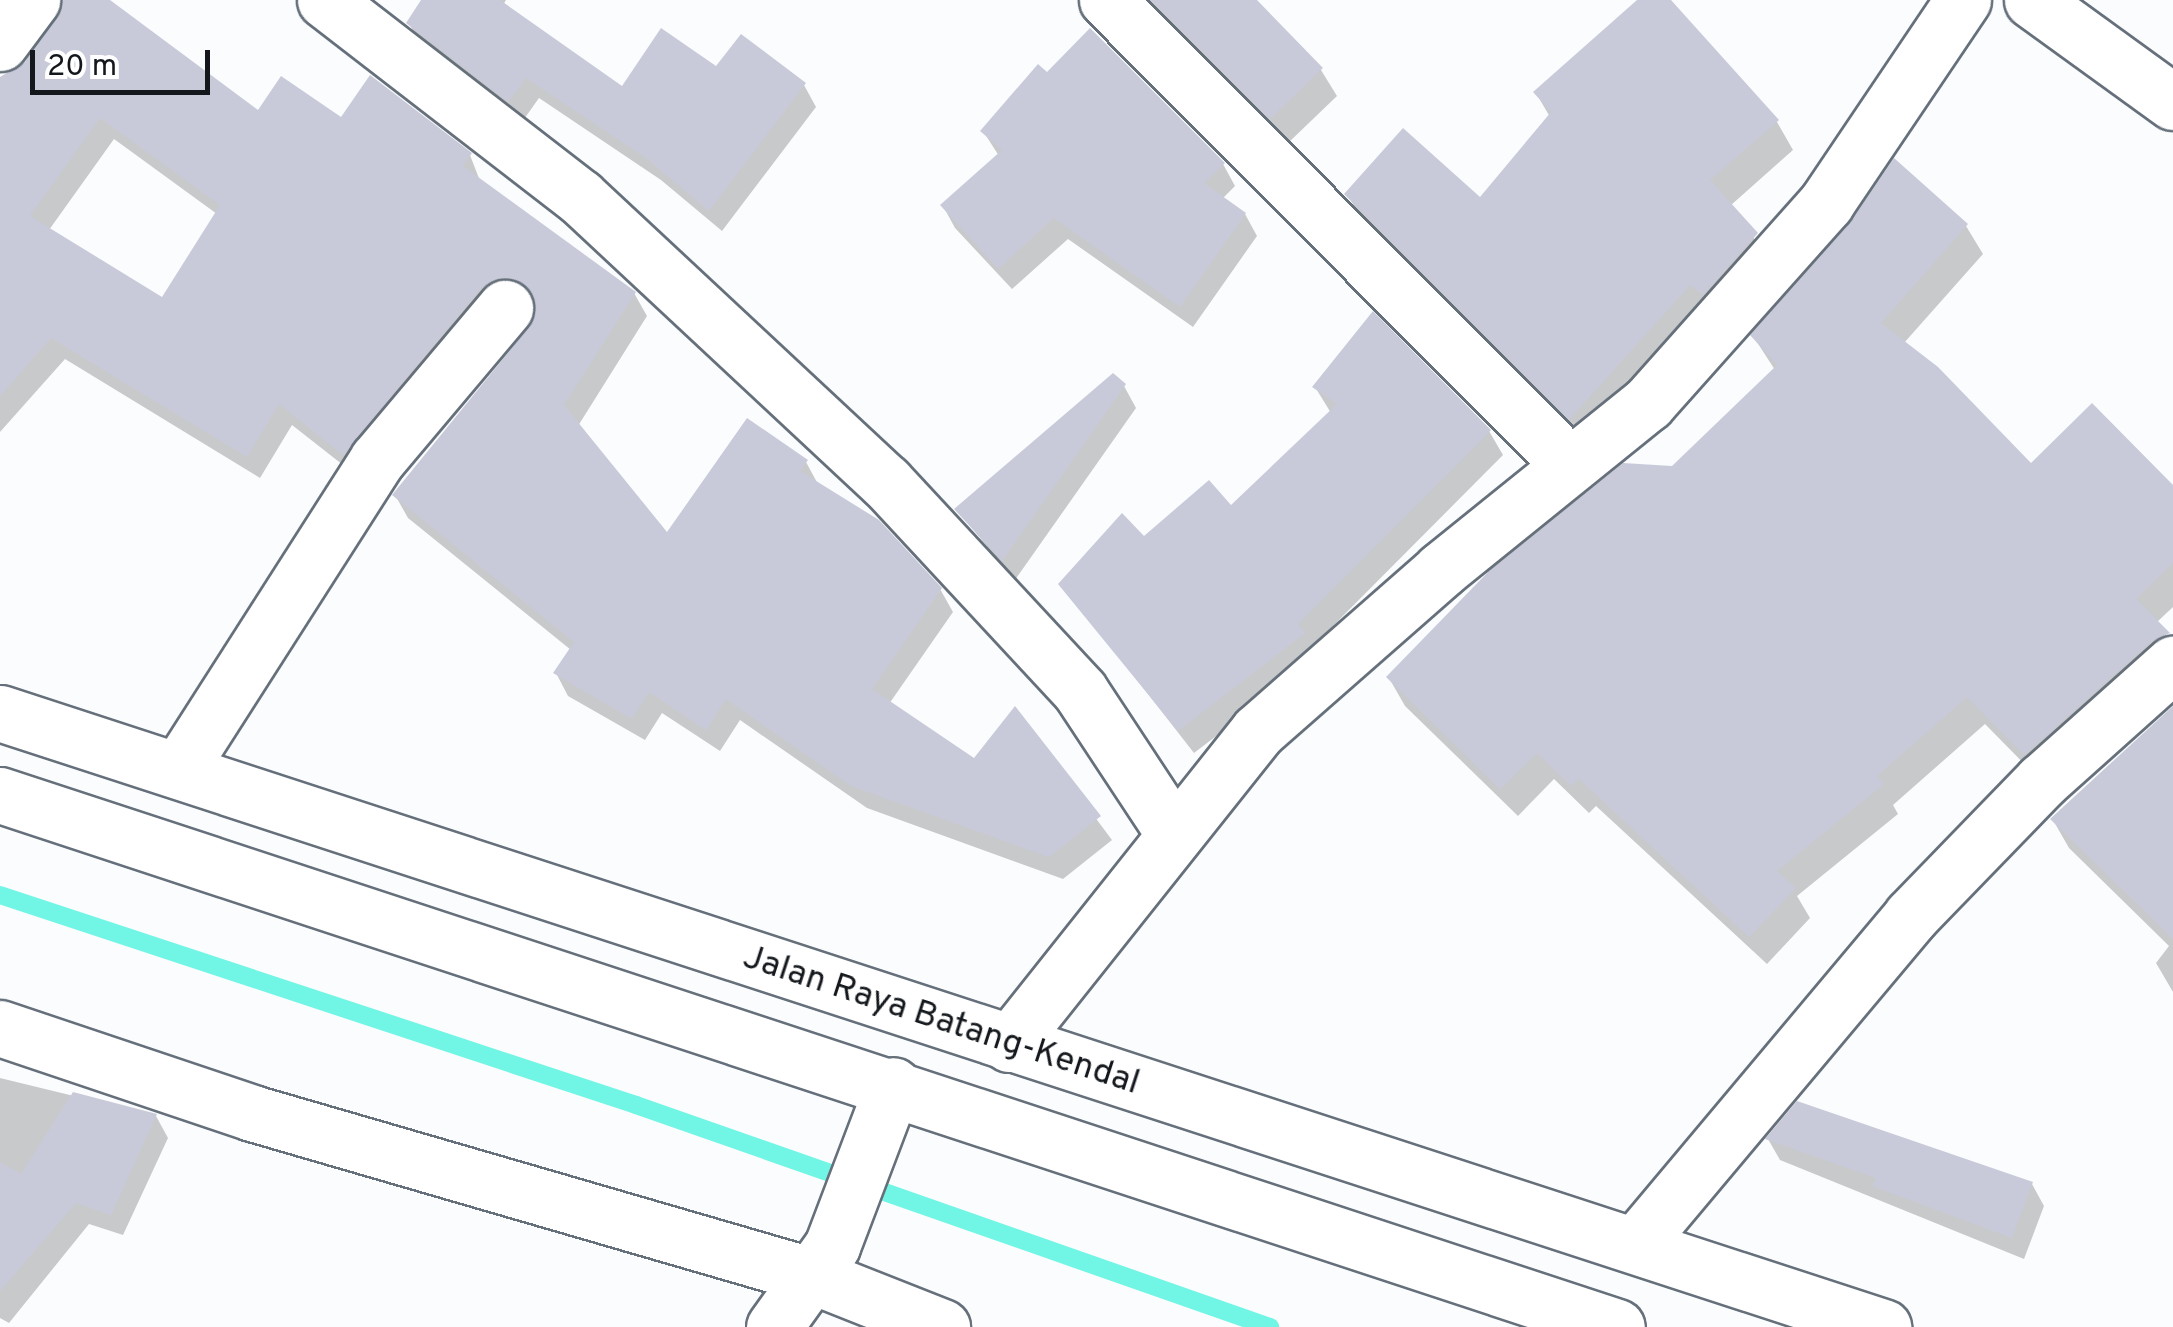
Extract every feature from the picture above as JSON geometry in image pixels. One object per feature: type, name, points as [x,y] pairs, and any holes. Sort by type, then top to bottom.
[{"type":"main road","points":[[0,43],[32,0]]},
{"type":"main road","points":[[325,0],[580,197],[886,482],[1080,690],[1173,832]]},
{"type":"main road","points":[[1107,0],[1568,464]]},
{"type":"main road","points":[[1008,1044],[1173,832],[1258,731],[1568,464],[1648,403],[1826,202],[1963,0]]},
{"type":"main road","points":[[2032,0],[2173,102]]},
{"type":"main road","points":[[180,768],[377,460],[505,308]]},
{"type":"main road","points":[[1636,1244],[1911,916],[2042,781],[2173,664]]},
{"type":"main road","name":"Jalan Raya Batang-Kendal","points":[[0,713],[180,768],[1008,1044],[1884,1327]]},
{"type":"main road","points":[[0,795],[893,1085],[1617,1327]]},
{"type":"main road","points":[[0,1028],[252,1113],[822,1261],[942,1327]]},
{"type":"main road","points":[[774,1327],[822,1261],[893,1085]]},
{"type":"building","points":[[63,0],[110,0],[258,110],[281,76],[341,117],[370,75],[472,153],[463,166],[636,292],[564,405],[667,532],[747,418],[808,460],[800,471],[879,520],[942,588],[872,689],[974,758],[1015,706],[1101,816],[1049,857],[851,786],[726,699],[706,730],[649,692],[632,719],[553,673],[574,642],[392,495],[529,327],[535,298],[511,278],[481,288],[343,455],[279,404],[247,457],[51,338],[0,396],[0,77],[25,62]],"holes":[[[100,118],[220,205],[162,297],[30,216]]]},
{"type":"building","points":[[421,0],[500,0],[622,86],[661,28],[716,66],[741,34],[806,83],[709,211],[646,158],[526,78],[508,102],[406,23]]},
{"type":"building","points":[[1151,0],[1257,0],[1323,68],[1270,119]]},
{"type":"building","points":[[1637,0],[1671,0],[1779,120],[1710,180],[1758,233],[1703,295],[1690,285],[1569,420],[1344,194],[1403,128],[1480,197],[1551,112],[1533,92]]},
{"type":"building","points":[[1090,28],[1225,163],[1204,183],[1246,213],[1180,307],[1054,218],[998,269],[940,205],[1002,150],[980,131],[1038,64],[1047,72]]},
{"type":"building","points":[[1894,158],[1968,224],[1881,323],[1938,367],[2031,463],[2092,403],[2173,485],[2173,563],[2136,599],[2170,633],[2152,641],[2024,755],[1967,697],[1877,776],[1884,784],[1777,871],[1796,888],[1749,937],[1579,779],[1571,786],[1537,753],[1500,789],[1386,677],[1491,569],[1623,463],[1672,466],[1777,365],[1750,335],[1849,224]]},
{"type":"building","points":[[1373,311],[1491,430],[1298,624],[1305,633],[1178,731],[1058,584],[1122,513],[1144,536],[1209,480],[1231,505],[1337,404],[1312,387]]},
{"type":"building","points":[[1113,373],[1126,384],[1002,561],[954,509]]},
{"type":"building","points":[[2173,706],[2173,939],[2050,819]]},
{"type":"building","points":[[73,1092],[157,1114],[111,1215],[76,1203],[0,1291],[0,1162],[21,1174]]},
{"type":"building","points":[[1797,1101],[2033,1182],[2012,1238],[1872,1186],[1876,1178],[1765,1139]]},
{"type":"waterway","points":[[0,895],[636,1105],[1270,1327]]}]
